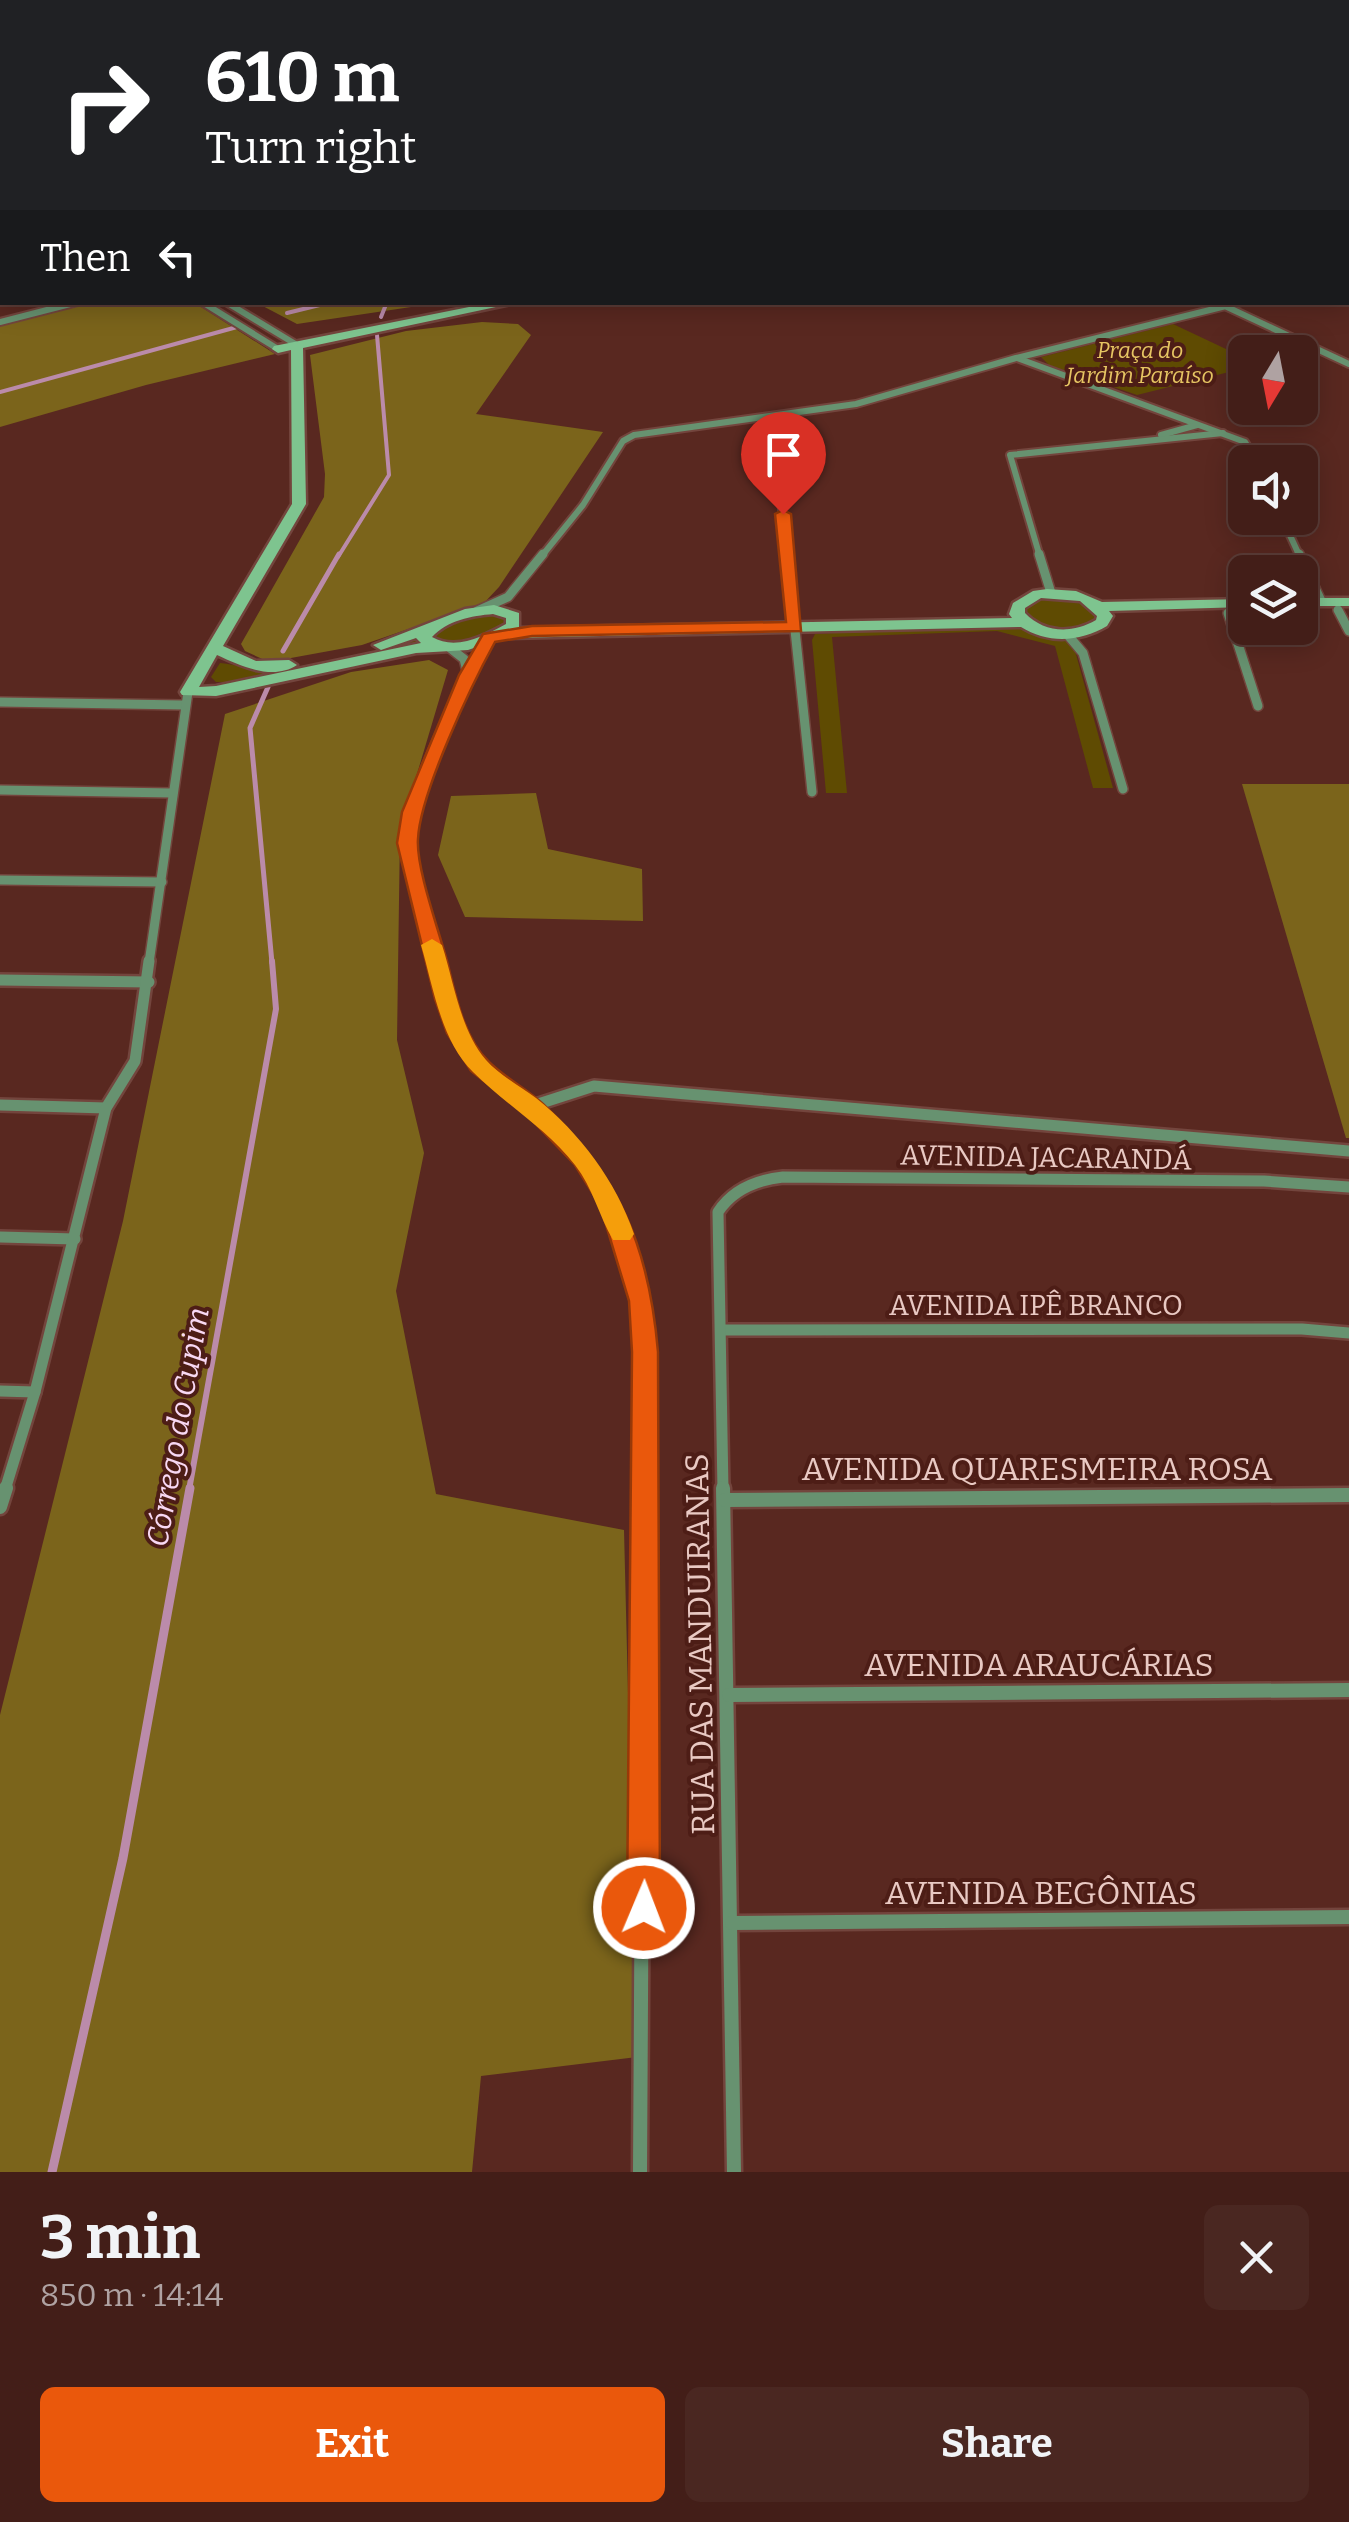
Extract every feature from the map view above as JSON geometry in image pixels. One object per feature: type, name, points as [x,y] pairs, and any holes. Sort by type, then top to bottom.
[{"type":"street","points":[[0,322],[66,305]]},
{"type":"street","points":[[207,305],[278,349],[296,352],[501,305]]},
{"type":"street","points":[[230,305],[296,352]]},
{"type":"street","points":[[640,2172],[645,1757],[645,1352],[641,1301],[612,1204],[584,1160],[532,1106],[479,1066],[458,1033],[407,843],[412,812],[468,675],[495,635],[513,626],[511,610],[584,506],[623,441],[634,435],[856,404],[1016,358],[1230,305]]},
{"type":"street","points":[[1226,306],[1349,364]]},
{"type":"street","points":[[0,1506],[35,1392],[106,1108],[134,1061],[149,982],[185,698],[298,504],[296,352]]},
{"type":"street","points":[[1016,358],[1248,445]]},
{"type":"street","points":[[1125,442],[1200,424]]},
{"type":"street","points":[[1051,593],[1010,456],[1223,434]]},
{"type":"street","points":[[779,480],[812,792]]},
{"type":"street","points":[[1290,535],[1320,601],[1345,608]]},
{"type":"street","points":[[0,702],[185,698],[495,635],[1020,614],[1038,594],[1051,593],[1082,597],[1103,612],[1228,613]]},
{"type":"street","points":[[1103,612],[1228,603]]},
{"type":"street","points":[[1318,610],[1345,608]]},
{"type":"street","points":[[1345,608],[1349,631]]},
{"type":"street","points":[[216,649],[254,666],[287,666],[370,648],[476,611],[494,609],[794,622]]},
{"type":"street","points":[[1020,614],[1034,628],[1067,634],[1094,629],[1103,612]]},
{"type":"street","points":[[431,628],[424,638],[464,659],[468,675]]},
{"type":"street","points":[[1067,634],[1084,653],[1123,789]]},
{"type":"street","points":[[1244,645],[1258,706]]},
{"type":"street","points":[[0,790],[172,793]]},
{"type":"street","points":[[0,880],[162,882]]},
{"type":"street","points":[[0,980],[149,982]]},
{"type":"street","points":[[532,1106],[594,1086],[1349,1151]]},
{"type":"street","points":[[0,1105],[106,1108]]},
{"type":"street","name":"AVENIDA JACARANDÁ","points":[[744,1187],[784,1177],[1264,1181],[1349,1188]]},
{"type":"street","name":"RUA DAS MANDUIRANAS","points":[[734,2172],[723,1330],[718,1212],[725,1198],[744,1187]]},
{"type":"street","points":[[0,1238],[75,1239]]},
{"type":"street","name":"AVENIDA IPÊ BRANCO","points":[[723,1330],[1302,1329],[1349,1333]]},
{"type":"street","points":[[0,1391],[35,1392]]},
{"type":"street","name":"AVENIDA QUARESMEIRA ROSA","points":[[725,1500],[1349,1496]]},
{"type":"street","name":"AVENIDA ARAUCÁRIAS","points":[[729,1695],[1349,1690]]},
{"type":"street","name":"AVENIDA BEGÔNIAS","points":[[732,1923],[1349,1918]]},
{"type":"green space","name":"Praça do Jardim Paraíso","points":[[1173,324],[1228,350],[1228,372],[1137,395],[1049,365],[1041,357]]},
{"type":"green space","points":[[1046,597],[1078,599],[1098,612],[1098,620],[1078,628],[1060,629],[1024,615],[1025,607]]},
{"type":"green space","points":[[479,615],[501,615],[508,624],[471,640],[451,642],[432,637],[439,630]]},
{"type":"green space","points":[[1011,624],[1064,639],[1074,647],[1113,788],[1093,788],[1055,646],[997,631],[832,637],[847,793],[826,793],[812,640],[815,634]]},
{"type":"green space","points":[[417,637],[421,643],[355,656]]},
{"type":"green space","points":[[220,663],[260,670],[296,668],[228,682],[216,682],[211,677]]},
{"type":"shaded area","points":[[83,305],[198,305],[275,354],[146,385],[0,427],[0,326]]},
{"type":"shaded area","points":[[261,305],[425,305],[297,324]]},
{"type":"shaded area","points":[[482,322],[518,324],[531,335],[476,414],[603,432],[499,587],[484,603],[362,645],[269,662],[245,651],[241,644],[324,497],[325,474],[310,355],[406,331]]},
{"type":"shaded area","points":[[429,660],[448,670],[400,831],[397,1040],[424,1153],[396,1291],[436,1494],[624,1530],[637,2057],[481,2076],[472,2172],[0,2172],[0,1715],[123,1221],[225,714],[351,672]]},
{"type":"shaded area","points":[[1242,784],[1349,784],[1349,1138],[1346,1138]]},
{"type":"shaded area","points":[[536,793],[548,849],[642,869],[643,921],[465,917],[438,855],[451,796]]},
{"type":"waterway","points":[[287,313],[320,305]]},
{"type":"waterway","points":[[381,317],[386,305]]},
{"type":"waterway","points":[[0,392],[237,327]]},
{"type":"waterway","name":"Córrego do Cupim","points":[[338,557],[389,475],[377,335]]},
{"type":"waterway","name":"Córrego do Cupim","points":[[283,651],[339,554]]},
{"type":"waterway","name":"Córrego do Cupim","points":[[268,687],[250,728],[272,963]]},
{"type":"waterway","name":"Córrego do Cupim","points":[[189,1490],[276,1009],[272,961]]},
{"type":"waterway","name":"Córrego do Cupim","points":[[52,2172],[123,1858],[190,1488]]},
{"type":"slow traffic","points":[[432,945],[458,1033],[479,1066],[532,1106],[584,1160],[612,1204],[621,1234]]},
{"type":"route","points":[[644,1908],[645,1352],[641,1301],[612,1204],[584,1160],[532,1106],[479,1066],[458,1033],[424,918],[407,843],[412,812],[468,675],[489,637],[532,631],[795,627],[783,514]]}]
